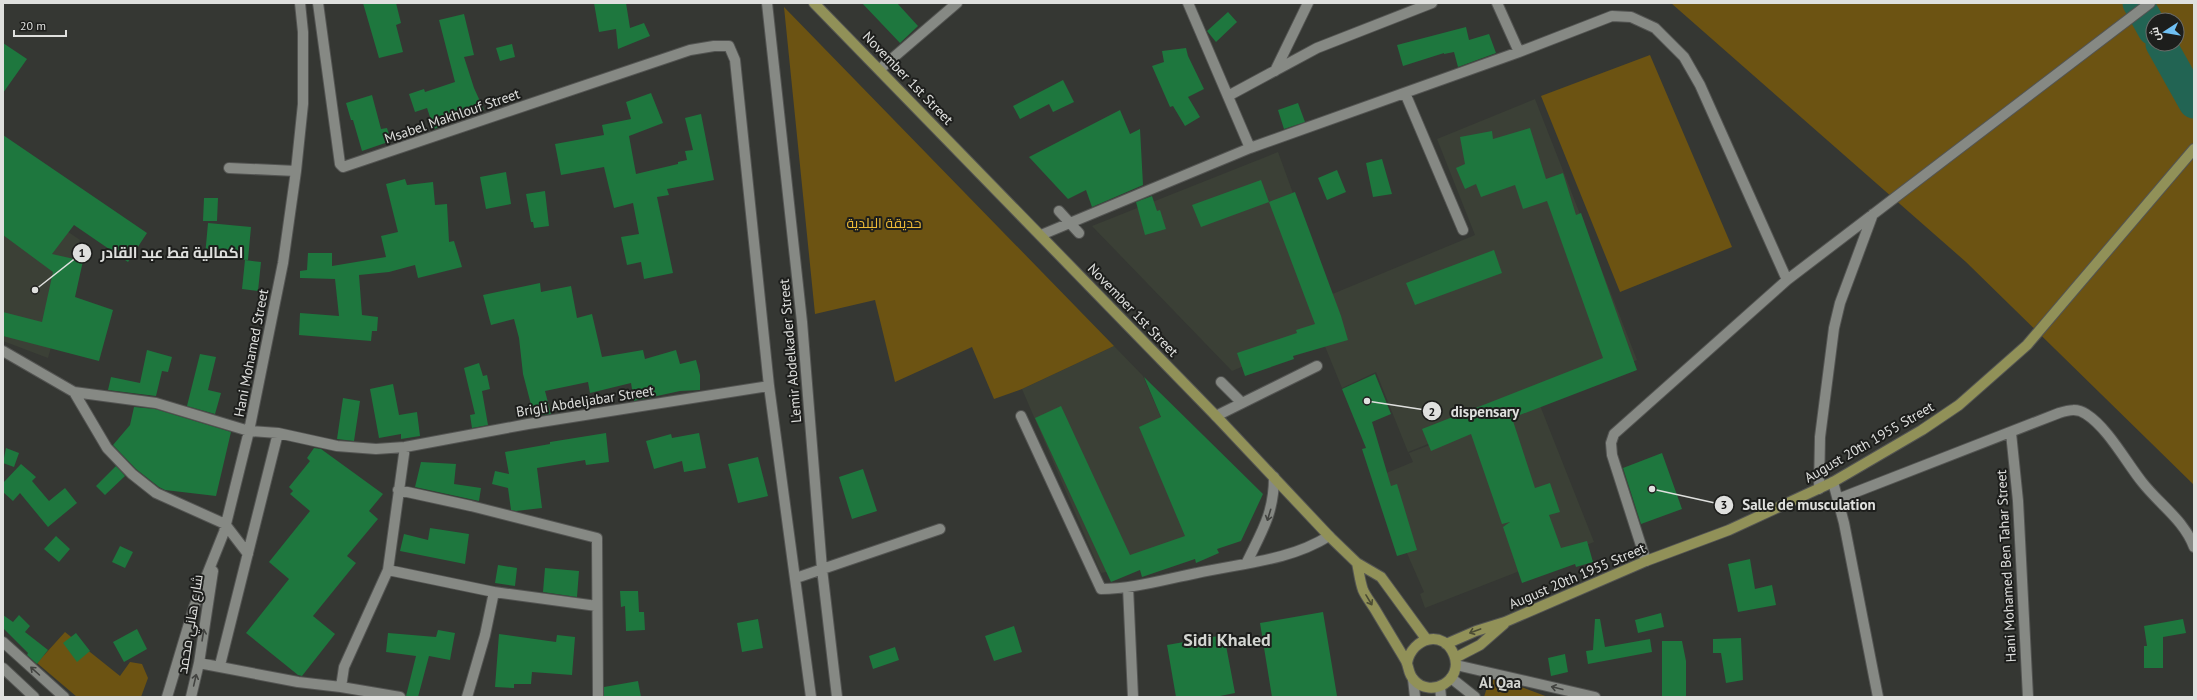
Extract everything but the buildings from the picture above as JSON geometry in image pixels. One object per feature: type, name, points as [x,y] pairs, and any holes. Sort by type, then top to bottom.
[{"type":"main road","name":"November 1st Street","points":[[814,3],[880,69],[1216,416],[1329,536],[1357,563],[1381,577],[1427,640]]},
{"type":"main road","name":"August 20th 1955 Street","points":[[1505,622],[1646,561],[1729,530],[1819,489],[1922,430],[1959,405],[1995,375],[2027,345],[2194,149]]},
{"type":"main road","points":[[1357,563],[1363,590],[1407,663],[1413,679],[1425,688],[1440,692],[1451,678],[1456,662],[1480,645],[1505,622]]},
{"type":"main road","points":[[1446,644],[1476,631],[1505,622]]},
{"type":"main road","points":[[1407,663],[1411,650],[1415,645],[1434,639],[1446,644],[1456,662]]},
{"type":"street","name":"Hani Mohamed Street","points":[[167,697],[194,607],[215,556],[225,524],[250,431],[283,264],[296,171],[303,104],[303,32],[300,3]]},
{"type":"street","name":"Msabel Makhlouf Street","points":[[318,3],[340,164],[343,166],[690,50],[714,46],[729,46]]},
{"type":"street","name":"L'emir Abdelkader Street","points":[[767,3],[806,361],[822,569],[837,697]]},
{"type":"street","points":[[880,69],[958,3]]},
{"type":"street","points":[[1188,3],[1250,148]]},
{"type":"street","points":[[1275,71],[1308,3]]},
{"type":"street","points":[[1228,96],[1317,48],[1417,5],[1432,3]]},
{"type":"street","points":[[1497,3],[1519,52]]},
{"type":"street","points":[[1646,561],[1612,454],[1611,443],[1614,434],[1787,280],[2150,3]]},
{"type":"street","points":[[1041,235],[1250,148],[1405,94],[1612,16],[1632,17],[1655,28],[1684,57],[1700,85],[1787,280]]},
{"type":"street","name":"L'emir Abdelkader Street","points":[[729,46],[735,60],[769,386],[811,697]]},
{"type":"street","points":[[1405,94],[1463,230]]},
{"type":"street","points":[[229,168],[296,171]]},
{"type":"street","points":[[1059,211],[1079,233]]},
{"type":"street","points":[[1819,489],[1820,437],[1834,328],[1840,303],[1873,214]]},
{"type":"street","points":[[3,351],[74,392],[107,448],[132,474],[156,493],[225,524],[248,554]]},
{"type":"street","points":[[1216,416],[1317,366]]},
{"type":"street","points":[[1221,382],[1242,403]]},
{"type":"street","name":"Brigli Abdeljabar Street","points":[[74,392],[156,403],[250,431],[278,433],[337,446],[376,449],[405,447],[528,424],[769,386]]},
{"type":"street","points":[[1838,499],[2070,410],[2078,410],[2085,413],[2103,431],[2142,482],[2182,526],[2194,547]]},
{"type":"street","points":[[1021,416],[1099,588],[1128,587],[1247,562],[1270,560],[1303,550],[1329,536]]},
{"type":"street","points":[[220,666],[278,433]]},
{"type":"street","name":"Hani Mohamed Ben Tahar Street","points":[[2011,433],[2018,501],[2028,697]]},
{"type":"street","points":[[340,687],[344,667],[388,570],[405,447]]},
{"type":"street","points":[[1247,562],[1268,520],[1274,498],[1274,477]]},
{"type":"street","points":[[1833,482],[1838,499],[1878,697]]},
{"type":"street","points":[[398,490],[471,506],[595,537],[598,544],[598,697]]},
{"type":"street","points":[[796,578],[940,529]]},
{"type":"street","name":"شارع هاني محمد","points":[[191,697],[199,663],[215,556]]},
{"type":"street","points":[[388,570],[494,592],[597,606]]},
{"type":"street","points":[[1128,587],[1133,697]]},
{"type":"street","points":[[467,697],[485,635],[494,592]]},
{"type":"street","points":[[3,642],[64,697]]},
{"type":"street","points":[[1456,662],[1595,697]]},
{"type":"street","points":[[199,663],[298,682],[400,697]]},
{"type":"street","points":[[3,668],[34,697]]},
{"type":"street","points":[[1451,678],[1475,697]]},
{"type":"street","points":[[1413,679],[1415,697]]},
{"type":"shaded area","points":[[1535,99],[1637,360],[1408,452],[1376,372],[1342,388],[1320,334],[1232,371],[1092,226],[1278,152],[1330,295],[1475,235],[1437,139]]},
{"type":"shaded area","points":[[3,187],[80,240],[48,358],[3,341]]},
{"type":"shaded area","points":[[1114,346],[1143,376],[1218,549],[1101,573],[1022,389]]},
{"type":"shaded area","points":[[1539,403],[1594,542],[1425,608],[1420,594],[1424,592],[1374,478],[1413,462],[1409,453]]},
{"type":"green space","points":[[1671,3],[2194,3],[2194,485],[1966,262]]},
{"type":"green space","name":"حديقة البلدية","points":[[784,7],[1114,346],[1022,389],[994,399],[972,347],[895,382],[875,300],[815,314]]},
{"type":"green space","points":[[1650,55],[1732,247],[1620,292],[1541,96]]},
{"type":"green space","points":[[65,632],[120,676],[130,662],[142,664],[148,678],[141,697],[77,697],[37,663]]},
{"type":"green space","points":[[1495,677],[1548,697],[1484,697],[1489,681]]},
{"type":"waterway","points":[[2138,3],[2145,16]]},
{"type":"waterway","points":[[2165,52],[2194,103]]},
{"type":"place","name":"اكمالية قط عبد القادر","points":[[35,290]]},
{"type":"place","name":"dispensary","points":[[1367,401]]},
{"type":"place","name":"Salle de musculation","points":[[1652,489]]},
{"type":"district","name":"Sidi Khaled","points":[[1227,640]]},
{"type":"district","name":"Al Qaa","points":[[1500,683]]}]
